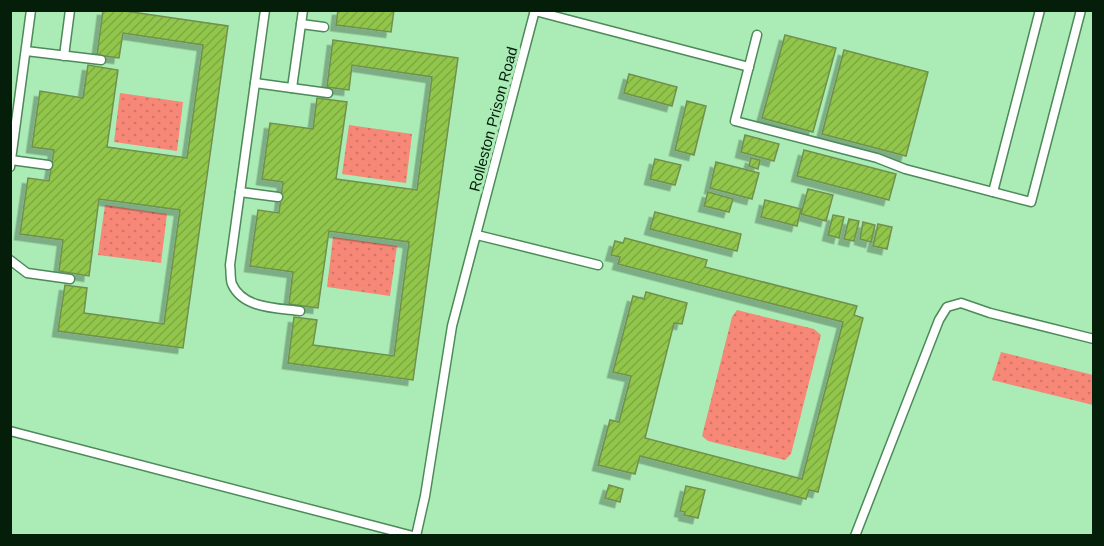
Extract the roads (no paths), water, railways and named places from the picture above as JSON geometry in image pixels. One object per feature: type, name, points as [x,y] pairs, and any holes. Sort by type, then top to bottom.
[{"type":"lane","points":[[32,10],[11,164],[48,165]]},
{"type":"lane","points":[[64,56],[70,10]]},
{"type":"lane","points":[[265,10],[230,265],[232,284],[244,299],[262,306],[300,311]]},
{"type":"lane","points":[[292,88],[303,10]]},
{"type":"lane","points":[[993,192],[1040,10]]},
{"type":"lane","points":[[757,35],[735,121],[1031,202],[1081,10]]},
{"type":"lane","points":[[535,11],[749,67]]},
{"type":"lane","name":"Rolleston Prison Road","points":[[414,536],[425,496],[452,326],[535,11]]},
{"type":"lane","points":[[301,24],[324,27]]},
{"type":"lane","points":[[26,51],[101,60]]},
{"type":"lane","points":[[255,83],[328,93]]},
{"type":"lane","points":[[240,192],[278,197]]},
{"type":"lane","points":[[477,235],[598,265]]},
{"type":"lane","points":[[10,260],[27,273],[70,279]]},
{"type":"lane","points":[[855,536],[939,320],[947,307],[961,303],[990,313],[1094,339]]},
{"type":"lane","points":[[10,431],[414,536]]}]
